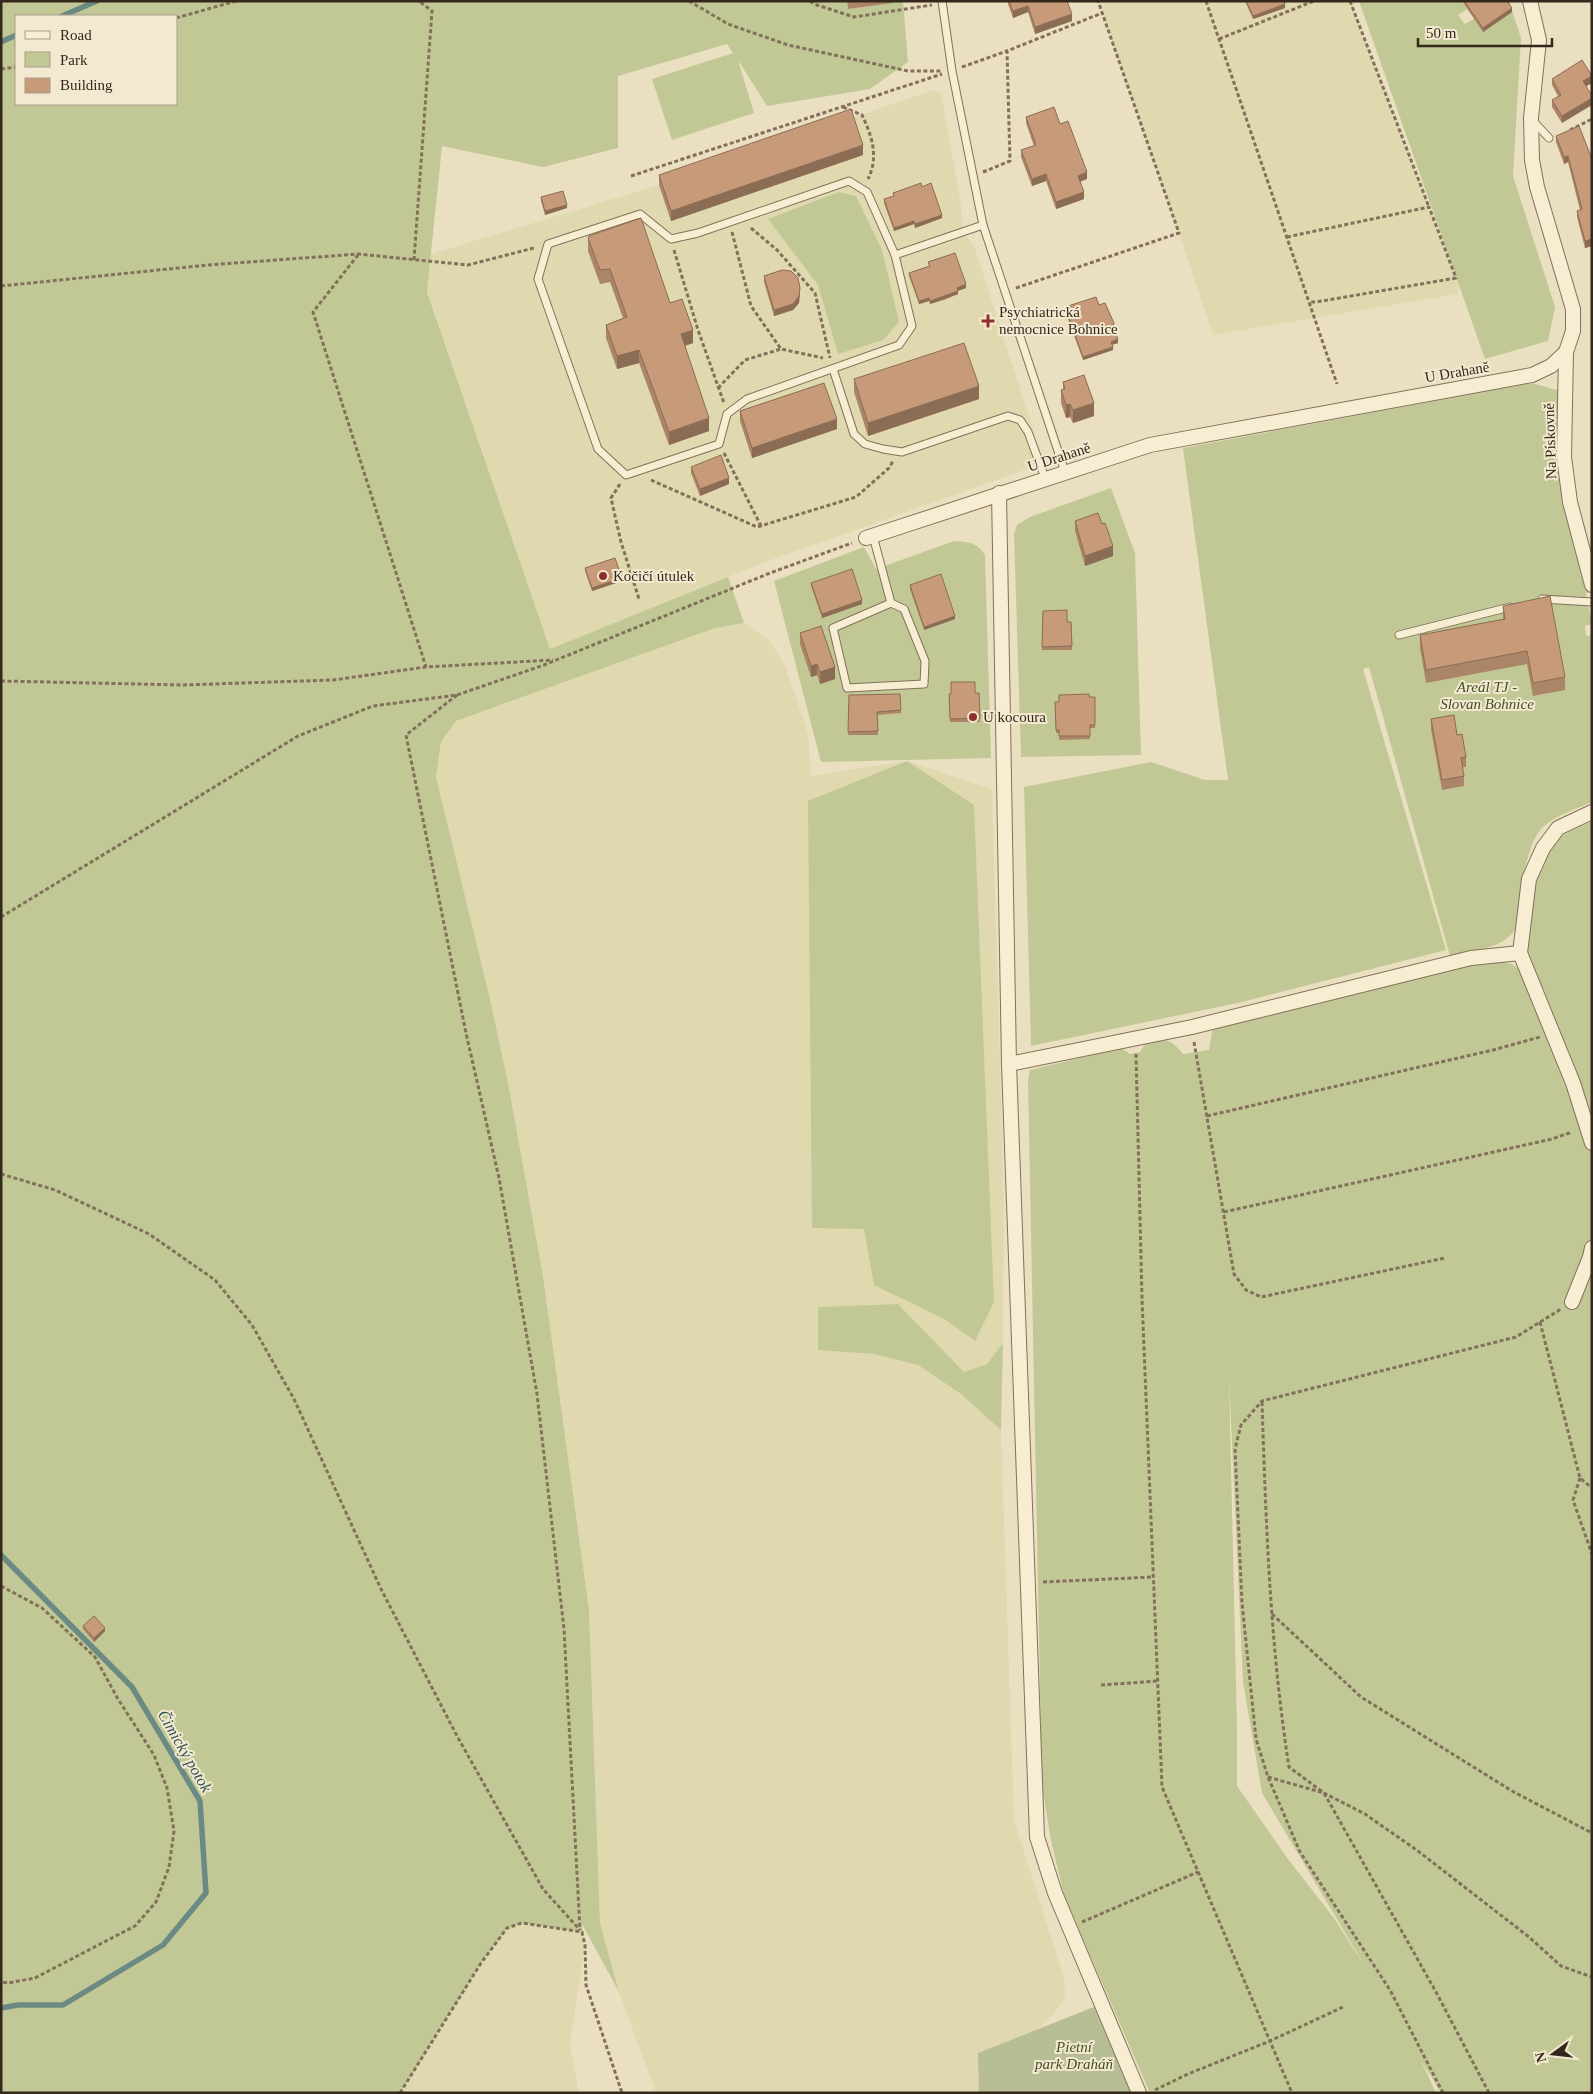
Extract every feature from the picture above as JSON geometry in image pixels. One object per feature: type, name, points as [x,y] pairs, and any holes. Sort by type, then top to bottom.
[{"type":"street","points":[[1530,1],[1539,40],[1531,118],[1532,160],[1537,187],[1573,309],[1573,331],[1566,352]]},
{"type":"street","name":"U Drahaně","points":[[870,537],[998,493],[1150,445],[1532,375],[1551,366],[1566,352]]},
{"type":"street","name":"Na Pískovně","points":[[1566,352],[1564,457],[1570,502],[1592,585]]},
{"type":"street","points":[[998,493],[1009,1064],[1037,1837],[1055,1893],[1140,2093]]},
{"type":"street","points":[[1592,812],[1558,828],[1543,848],[1529,879],[1520,953],[1572,1082],[1592,1143]]},
{"type":"street","points":[[1009,1064],[1192,1027],[1471,958],[1520,953]]},
{"type":"street","points":[[1572,1302],[1592,1248]]},
{"type":"lane","points":[[943,3],[952,70],[983,225],[1065,472]]},
{"type":"lane","points":[[1531,118],[1549,138]]},
{"type":"lane","points":[[849,181],[867,192],[894,255],[912,326],[900,345],[747,399],[727,414],[719,444],[626,475],[598,449],[538,279],[548,244],[640,214],[671,239],[698,233],[740,218],[849,181]]},
{"type":"lane","points":[[894,255],[983,225]]},
{"type":"lane","points":[[833,369],[854,434],[865,444],[902,452],[1008,416],[1020,420],[1028,432],[1046,478]]},
{"type":"lane","points":[[870,537],[891,602],[904,609],[925,662],[924,684],[847,688],[833,628],[891,602]]},
{"type":"lane","points":[[1533,602],[1543,599],[1592,602]]},
{"type":"lane","points":[[1399,635],[1514,606]]},
{"type":"path","points":[[178,17],[236,1]]},
{"type":"path","points":[[414,260],[432,11],[419,1]]},
{"type":"path","points":[[689,1],[728,24],[788,45],[908,71],[952,70]]},
{"type":"path","points":[[1006,291],[1179,233],[1098,1]]},
{"type":"path","points":[[1206,1],[1337,384]]},
{"type":"path","points":[[1219,39],[1314,1]]},
{"type":"path","points":[[1309,302],[1456,278],[1350,1]]},
{"type":"path","points":[[814,2],[854,17],[943,3]]},
{"type":"path","points":[[631,176],[1007,51],[1102,13]]},
{"type":"path","points":[[973,176],[1010,161],[1007,51]]},
{"type":"path","points":[[1,69],[15,66]]},
{"type":"path","points":[[842,106],[862,115],[872,137],[873,168],[862,189]]},
{"type":"path","points":[[1549,138],[1592,119]]},
{"type":"path","points":[[1287,237],[1429,207]]},
{"type":"path","points":[[718,388],[745,360],[781,349],[831,360],[815,294],[777,250],[740,218]]},
{"type":"path","points":[[730,222],[751,306],[781,349]]},
{"type":"path","points":[[671,239],[698,330],[727,414]]},
{"type":"path","points":[[1,286],[208,265],[358,254],[468,266],[548,244]]},
{"type":"path","points":[[358,254],[313,312],[426,667]]},
{"type":"path","points":[[719,444],[761,526]]},
{"type":"path","points":[[635,472],[757,527],[856,497],[889,468],[898,451]]},
{"type":"path","points":[[626,475],[612,498],[621,542],[639,599]]},
{"type":"path","points":[[1,917],[298,736],[373,706],[457,695],[556,660],[770,573],[870,537]]},
{"type":"path","points":[[1,681],[184,685],[333,680],[426,667],[556,660]]},
{"type":"path","points":[[457,695],[406,735],[466,1033],[499,1178],[537,1394],[564,1629],[580,1930]]},
{"type":"path","points":[[1192,1027],[1234,1274],[1246,1290],[1261,1297],[1445,1258]]},
{"type":"path","points":[[1207,1116],[1493,1050],[1553,1034]]},
{"type":"path","points":[[1136,1038],[1142,1300],[1162,1787],[1292,2093]]},
{"type":"path","points":[[1224,1212],[1552,1139],[1572,1132]]},
{"type":"path","points":[[1,1174],[55,1190],[149,1234],[215,1280],[252,1325],[294,1400],[381,1589],[457,1736],[543,1889],[582,1932],[585,1945],[586,1985],[622,2093]]},
{"type":"path","points":[[1443,2093],[1390,1990],[1300,1852],[1268,1777],[1256,1740],[1242,1603],[1235,1450],[1241,1425],[1262,1401],[1516,1337],[1572,1302]]},
{"type":"path","points":[[1540,1322],[1580,1478],[1573,1500],[1592,1554]]},
{"type":"path","points":[[1262,1401],[1266,1532],[1271,1614],[1280,1708],[1289,1767],[1324,1793],[1365,1814],[1418,1851],[1529,1937],[1560,1966],[1592,1977]]},
{"type":"path","points":[[1580,1478],[1592,1488]]},
{"type":"path","points":[[1043,1582],[1153,1577]]},
{"type":"path","points":[[1,1586],[42,1608],[95,1657],[118,1699],[154,1755],[167,1788],[174,1832],[169,1867],[156,1902],[135,1926],[35,1978],[8,1983],[1,1982]]},
{"type":"path","points":[[1271,1614],[1361,1697],[1512,1791],[1592,1833]]},
{"type":"path","points":[[1101,1685],[1158,1681]]},
{"type":"path","points":[[1268,1777],[1324,1793],[1436,1992],[1489,2093]]},
{"type":"path","points":[[1081,1922],[1198,1872]]},
{"type":"path","points":[[400,2093],[481,1963],[507,1928],[522,1924],[580,1930]]},
{"type":"path","points":[[1155,2090],[1188,2074],[1270,2041],[1343,2007]]},
{"type":"shaded area","points":[[1098,1],[1350,1],[1456,278],[1459,294],[1213,335]]},
{"type":"shaded area","points":[[933,90],[941,93],[961,204],[963,231],[975,249],[1041,454],[1039,460],[1033,467],[768,561],[550,649],[427,291],[431,254],[659,185]]},
{"type":"shaded area","points":[[744,623],[769,640],[785,666],[808,733],[811,776],[907,761],[992,789],[1004,1204],[1003,1343],[987,1364],[964,1372],[898,1304],[818,1307],[818,1350],[874,1354],[918,1365],[961,1394],[1001,1430],[1014,1820],[1064,1978],[1065,1999],[1048,2020],[1034,2032],[979,2053],[979,2093],[656,2093],[619,1992],[600,1923],[589,1610],[543,1276],[509,1088],[490,999],[436,777],[441,742],[456,721],[715,628]]},
{"type":"shaded area","points":[[522,1923],[582,1932],[585,1945],[570,2044],[579,2093],[400,2093],[481,1963],[507,1928]]},
{"type":"green space","points":[[1,1],[847,1],[848,9],[903,1],[908,62],[870,89],[767,106],[738,60],[754,113],[672,140],[652,79],[733,53],[727,44],[618,76],[618,148],[543,167],[442,146],[427,292],[550,649],[728,577],[744,623],[715,628],[456,721],[441,742],[436,777],[490,999],[509,1088],[543,1276],[589,1610],[600,1923],[619,1992],[582,1924],[582,1932],[522,1923],[507,1928],[481,1963],[400,2093],[1,2093]]},
{"type":"green space","points":[[1359,1],[1462,1],[1467,9],[1458,15],[1465,24],[1505,1],[1509,1],[1521,38],[1513,176],[1555,307],[1548,341],[1485,359]]},
{"type":"green space","points":[[839,192],[856,196],[882,250],[899,322],[883,340],[838,354],[818,285],[768,219]]},
{"type":"green space","name":"Areál TJ - Slovan Bohnice","points":[[1532,383],[1567,393],[1568,490],[1592,591],[1586,593],[1592,624],[1585,626],[1586,636],[1592,635],[1592,802],[1554,819],[1543,827],[1537,835],[1527,860],[1516,928],[1503,941],[1495,945],[1450,956],[1369,667],[1363,669],[1446,950],[1242,1002],[1031,1046],[1024,787],[1151,762],[1205,780],[1228,780],[1183,448]]},
{"type":"green space","points":[[1111,488],[1135,553],[1141,755],[1021,757],[1014,534],[1017,525],[1030,517]]},
{"type":"green space","points":[[954,541],[968,542],[975,545],[985,555],[991,758],[821,762],[774,581],[864,547],[876,569]]},
{"type":"green space","points":[[907,761],[974,805],[994,1302],[975,1341],[946,1320],[874,1285],[864,1229],[812,1228],[808,801]]},
{"type":"green space","points":[[1592,821],[1592,2093],[1441,2093],[1421,2060],[1436,2093],[1150,2093],[1064,1895],[1051,1840],[1042,1786],[1028,1081],[1030,1070],[1121,1048],[1130,1054],[1140,1052],[1146,1042],[1158,1040],[1171,1042],[1183,1054],[1209,1050],[1213,1026],[1474,964],[1501,961],[1513,965],[1524,974],[1532,968],[1526,947],[1534,883],[1553,840]],"holes":[[[1229,1378],[1243,1682],[1262,1793],[1366,1968],[1334,1918],[1288,1859],[1237,1786]]]},
{"type":"green space","points":[[898,1304],[964,1372],[987,1364],[1003,1343],[1001,1430],[961,1394],[918,1365],[874,1354],[818,1350],[818,1307]]},
{"type":"green space","name":"Pietní park Draháň","points":[[1094,2007],[1131,2093],[979,2093],[978,2053]]},
{"type":"building","points":[[1009,1],[1067,1],[1072,14],[1035,27],[1028,6],[1013,11]]},
{"type":"building","points":[[1246,1],[1284,1],[1285,4],[1253,16]]},
{"type":"building","points":[[1464,1],[1507,1],[1512,8],[1483,28]]},
{"type":"building","points":[[1582,60],[1592,76],[1583,81],[1592,98],[1562,116],[1552,100],[1561,95],[1552,79]]},
{"type":"building","points":[[1054,107],[1060,124],[1068,121],[1087,172],[1078,176],[1084,192],[1056,202],[1046,174],[1032,179],[1021,150],[1036,145],[1026,117]]},
{"type":"building","points":[[851,109],[863,145],[671,211],[659,175]]},
{"type":"building","points":[[1579,126],[1592,159],[1592,239],[1585,241],[1577,211],[1582,209],[1568,156],[1564,157],[1556,136]]},
{"type":"building","points":[[921,183],[922,187],[931,183],[942,215],[915,224],[914,221],[894,228],[884,199],[894,196],[893,193]]},
{"type":"building","points":[[563,191],[567,205],[545,211],[541,197]]},
{"type":"building","points":[[641,218],[670,303],[682,299],[693,330],[681,334],[709,418],[669,432],[639,350],[617,356],[606,325],[627,317],[610,269],[600,270],[588,238],[589,236]]},
{"type":"building","points":[[955,253],[966,284],[957,288],[958,291],[930,301],[929,298],[919,301],[909,273],[930,266],[928,262]]},
{"type":"building","points":[[782,270],[791,271],[798,278],[799,296],[793,304],[774,310],[764,276]]},
{"type":"building","points":[[1096,297],[1099,305],[1105,303],[1114,323],[1113,328],[1118,339],[1111,342],[1113,347],[1083,357],[1065,307]]},
{"type":"building","points":[[964,343],[979,386],[868,423],[854,379]]},
{"type":"building","points":[[1084,375],[1094,403],[1073,410],[1070,404],[1066,405],[1061,390],[1065,389],[1063,382]]},
{"type":"building","points":[[824,383],[837,419],[752,448],[740,411]]},
{"type":"building","points":[[721,455],[729,478],[700,489],[691,467]]},
{"type":"building","points":[[1098,513],[1102,524],[1105,523],[1113,546],[1085,556],[1075,521]]},
{"type":"building","name":"Kočičí útulek","points":[[615,558],[622,578],[592,588],[585,568]]},
{"type":"building","points":[[852,569],[862,600],[822,614],[811,583]]},
{"type":"building","points":[[941,574],[955,616],[924,627],[910,585]]},
{"type":"building","points":[[1550,596],[1565,677],[1533,683],[1527,651],[1426,670],[1420,635],[1505,619],[1503,606]]},
{"type":"building","points":[[1067,610],[1067,622],[1071,622],[1072,646],[1042,647],[1043,611]]},
{"type":"building","points":[[821,626],[835,667],[820,672],[817,664],[811,666],[800,633]]},
{"type":"building","points":[[951,682],[975,682],[975,693],[979,693],[980,718],[950,719],[949,694],[951,694]]},
{"type":"building","points":[[900,694],[901,710],[877,712],[878,731],[848,732],[849,695]]},
{"type":"building","points":[[1089,694],[1089,697],[1095,697],[1095,725],[1090,725],[1090,736],[1059,736],[1059,730],[1056,730],[1055,702],[1059,702],[1059,695]]},
{"type":"building","points":[[1454,715],[1457,735],[1462,734],[1466,757],[1461,758],[1464,776],[1442,780],[1431,719]]},
{"type":"building","points":[[94,1616],[105,1628],[94,1638],[83,1626]]},
{"type":"waterway","points":[[64,15],[97,1]]},
{"type":"waterway","points":[[1,42],[15,35]]},
{"type":"waterway","name":"Čimický potok","points":[[1,1555],[132,1687],[200,1801],[206,1893],[163,1945],[63,2005],[18,2005],[1,2008]]},
{"type":"place","name":"Psychiatrická nemocnice Bohnice","points":[[988,321]]},
{"type":"place","name":"Kočičí útulek","points":[[603,576]]},
{"type":"place","name":"U kocoura","points":[[973,717]]}]
